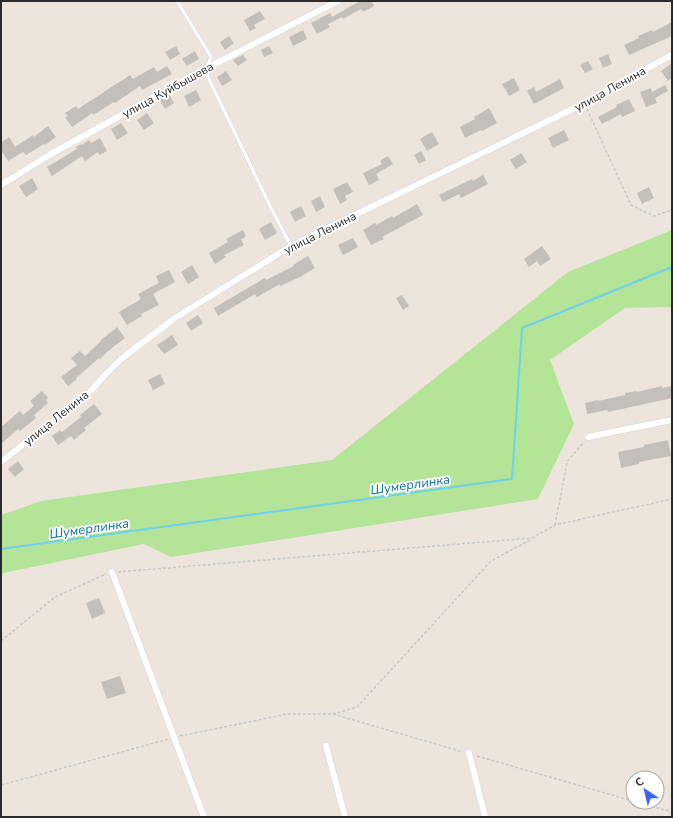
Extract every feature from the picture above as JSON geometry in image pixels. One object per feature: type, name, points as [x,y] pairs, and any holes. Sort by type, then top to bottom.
[{"type":"street","name":"улица Куйбышева","points":[[1,185],[51,154],[207,68],[338,1]]},
{"type":"street","name":"улица Ленина","points":[[1,462],[89,393],[121,359],[175,318],[291,246],[585,103],[672,55]]},
{"type":"street","points":[[588,437],[672,420]]},
{"type":"street","points":[[112,572],[204,817]]},
{"type":"street","points":[[326,746],[345,817]]},
{"type":"street","points":[[468,753],[485,817]]},
{"type":"lane","points":[[177,1],[211,57],[207,68],[208,77],[271,208],[291,246]]},
{"type":"path","points":[[585,103],[631,205],[654,216],[672,210]]},
{"type":"path","points":[[555,525],[567,462],[588,437]]},
{"type":"path","points":[[333,714],[357,707],[490,561],[555,525],[672,499]]},
{"type":"path","points":[[1,641],[55,597],[112,572],[532,538]]},
{"type":"path","points":[[1,785],[175,738],[287,714],[333,714],[625,799]]},
{"type":"green space","points":[[672,230],[672,307],[625,308],[550,360],[574,424],[538,499],[171,557],[144,544],[3,573],[1,578],[1,515],[41,501],[332,460],[568,272]]},
{"type":"building","points":[[360,1],[371,1],[374,6],[363,12],[361,9],[343,19],[342,17],[328,24],[330,27],[317,34],[311,23],[330,13],[332,17]]},
{"type":"building","points":[[260,11],[265,19],[254,25],[256,28],[250,31],[244,20]]},
{"type":"building","points":[[672,22],[672,36],[629,55],[624,45],[639,38],[638,36],[652,30],[653,32]]},
{"type":"building","points":[[303,30],[307,39],[293,46],[289,37]]},
{"type":"building","points":[[229,36],[234,43],[225,50],[220,42]]},
{"type":"building","points":[[176,46],[180,54],[170,60],[165,52]]},
{"type":"building","points":[[269,46],[273,53],[264,57],[261,50]]},
{"type":"building","points":[[195,51],[199,59],[187,66],[182,59]]},
{"type":"building","points":[[608,54],[612,64],[603,68],[599,58]]},
{"type":"building","points":[[243,55],[247,60],[238,66],[233,60]]},
{"type":"building","points":[[588,61],[593,69],[585,73],[580,65]]},
{"type":"building","points":[[672,63],[672,78],[668,81],[661,71]]},
{"type":"building","points":[[167,66],[172,74],[142,90],[140,86],[115,103],[114,102],[93,115],[92,113],[72,127],[65,117],[68,116],[65,113],[76,106],[78,109],[130,75],[133,79],[154,67],[157,72]]},
{"type":"building","points":[[226,71],[232,80],[222,86],[217,77]]},
{"type":"building","points":[[514,78],[520,90],[509,96],[502,84]]},
{"type":"building","points":[[560,79],[564,88],[534,104],[527,91],[534,87],[536,92]]},
{"type":"building","points":[[665,85],[668,91],[655,98],[657,103],[646,107],[640,92],[651,88],[652,92]]},
{"type":"building","points":[[196,90],[201,100],[189,107],[184,96]]},
{"type":"building","points":[[169,94],[174,103],[165,109],[159,99]]},
{"type":"building","points":[[629,99],[635,111],[622,117],[621,114],[602,124],[598,117],[617,107],[616,105]]},
{"type":"building","points":[[489,108],[497,123],[465,138],[460,127],[475,119],[474,117]]},
{"type":"building","points":[[147,113],[154,123],[144,130],[137,120]]},
{"type":"building","points":[[121,123],[128,133],[117,140],[111,129]]},
{"type":"building","points":[[48,126],[56,137],[45,145],[44,144],[26,155],[23,152],[8,161],[1,150],[1,143],[9,137],[15,147],[33,135],[34,137]]},
{"type":"building","points":[[564,130],[569,140],[553,148],[548,138]]},
{"type":"building","points":[[432,132],[439,144],[427,151],[420,139]]},
{"type":"building","points":[[100,138],[107,151],[99,155],[98,152],[85,161],[82,156],[52,176],[47,167],[77,149],[76,147],[81,144],[82,145],[89,140],[91,143]]},
{"type":"building","points":[[421,151],[426,160],[419,164],[414,155]]},
{"type":"building","points":[[521,153],[527,162],[516,169],[510,160]]},
{"type":"building","points":[[388,156],[393,164],[376,174],[379,180],[369,185],[363,173],[382,164],[380,161]]},
{"type":"building","points":[[483,175],[488,184],[461,198],[459,194],[443,202],[439,195],[472,179],[473,181]]},
{"type":"building","points":[[32,178],[38,189],[26,197],[19,186]]},
{"type":"building","points":[[347,182],[353,192],[345,196],[347,200],[340,204],[333,189]]},
{"type":"building","points":[[649,187],[654,198],[642,204],[637,193]]},
{"type":"building","points":[[320,196],[325,207],[316,212],[311,201]]},
{"type":"building","points":[[417,204],[423,215],[382,237],[384,239],[371,245],[363,230],[392,216],[393,218]]},
{"type":"building","points":[[301,206],[306,216],[295,222],[290,212]]},
{"type":"building","points":[[271,222],[277,233],[265,240],[259,229]]},
{"type":"building","points":[[243,230],[246,237],[241,239],[244,245],[224,255],[226,257],[215,264],[209,253],[228,242],[226,239]]},
{"type":"building","points":[[353,238],[358,247],[343,255],[338,245]]},
{"type":"building","points":[[542,246],[551,259],[540,266],[537,261],[529,267],[524,259]]},
{"type":"building","points":[[308,256],[315,268],[280,286],[280,284],[257,297],[255,294],[218,316],[214,308],[265,278],[266,280],[294,266],[293,265]]},
{"type":"building","points":[[192,265],[199,277],[188,284],[181,272]]},
{"type":"building","points":[[169,270],[175,282],[153,294],[159,305],[141,314],[142,316],[127,325],[119,312],[141,299],[138,294],[159,283],[156,276]]},
{"type":"building","points":[[402,295],[409,306],[403,310],[396,298]]},
{"type":"building","points":[[198,315],[203,323],[191,331],[186,323]]},
{"type":"building","points":[[117,327],[125,338],[100,359],[99,358],[68,386],[61,377],[77,365],[71,358],[80,351],[85,356]]},
{"type":"building","points":[[172,335],[178,345],[164,354],[157,345]]},
{"type":"building","points":[[160,374],[165,384],[153,390],[148,380]]},
{"type":"building","points":[[662,386],[662,388],[672,386],[672,398],[608,412],[607,410],[587,414],[585,403]]},
{"type":"building","points":[[42,391],[48,398],[46,400],[48,403],[34,415],[36,418],[20,431],[18,429],[1,444],[1,427],[20,411],[23,415],[34,406],[30,401]]},
{"type":"building","points":[[94,404],[102,414],[84,428],[86,430],[74,440],[71,436],[58,445],[52,436],[60,430],[62,432],[81,417],[80,415]]},
{"type":"building","points":[[668,440],[671,456],[639,462],[639,464],[621,468],[618,452],[644,447],[644,445]]},
{"type":"building","points":[[18,461],[24,469],[15,477],[8,469]]},
{"type":"building","points":[[99,598],[105,613],[92,619],[86,603]]},
{"type":"building","points":[[120,676],[126,693],[107,699],[101,682]]},
{"type":"waterway","name":"Шумерлинка","points":[[1,549],[512,479],[522,328],[672,267]]}]
